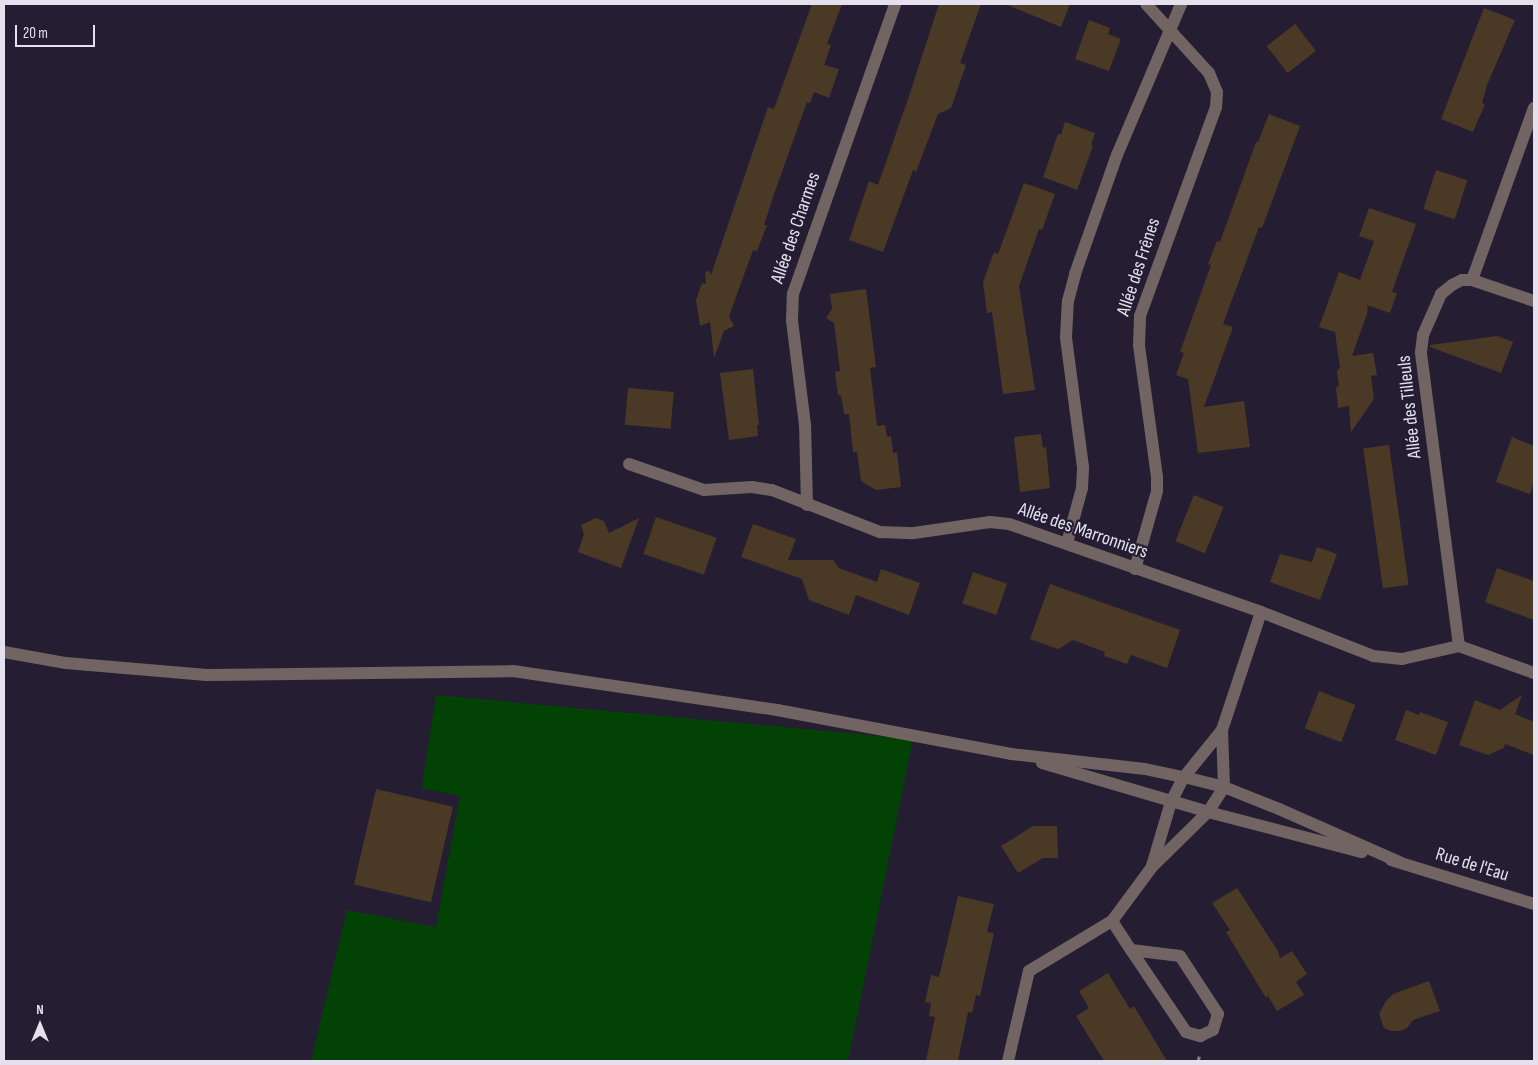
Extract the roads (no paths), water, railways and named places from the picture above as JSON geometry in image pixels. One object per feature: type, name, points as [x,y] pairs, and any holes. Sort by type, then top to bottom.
[{"type":"street","name":"Allée des Charmes","points":[[807,505],[805,425],[792,320],[793,294],[895,4]]},
{"type":"street","name":"Allée des Frênes","points":[[1135,569],[1157,491],[1157,477],[1139,346],[1140,316],[1216,107],[1217,92],[1209,73],[1146,4]]},
{"type":"street","points":[[1067,544],[1081,495],[1083,467],[1066,337],[1068,301],[1075,274],[1117,155],[1169,28],[1181,4]]},
{"type":"street","points":[[1534,108],[1472,280],[1534,301]]},
{"type":"street","name":"Allée des Tilleuls","points":[[1459,646],[1420,352],[1423,334],[1441,294],[1457,282],[1472,280]]},
{"type":"street","name":"Allée des Marronniers","points":[[629,464],[704,490],[752,487],[772,490],[880,532],[914,533],[990,522],[1009,524],[1261,612],[1373,656],[1386,659],[1402,659],[1459,646]]},
{"type":"street","points":[[1008,1061],[1030,971],[1112,921],[1152,867],[1208,812],[1224,787],[1222,730],[1261,612]]},
{"type":"street","points":[[1459,646],[1534,673]]},
{"type":"street","points":[[4,652],[66,663],[206,675],[513,671],[778,710],[1011,754],[1145,769],[1184,777],[1224,787],[1399,862]]},
{"type":"street","points":[[1152,867],[1171,802],[1184,777],[1222,730]]},
{"type":"street","points":[[1011,754],[1171,802],[1399,862]]},
{"type":"street","name":"Rue de l'Eau","points":[[1399,862],[1534,904]]},
{"type":"street","points":[[1112,921],[1131,950],[1186,1032],[1200,1036],[1213,1030],[1218,1014],[1180,956],[1131,950]]}]
